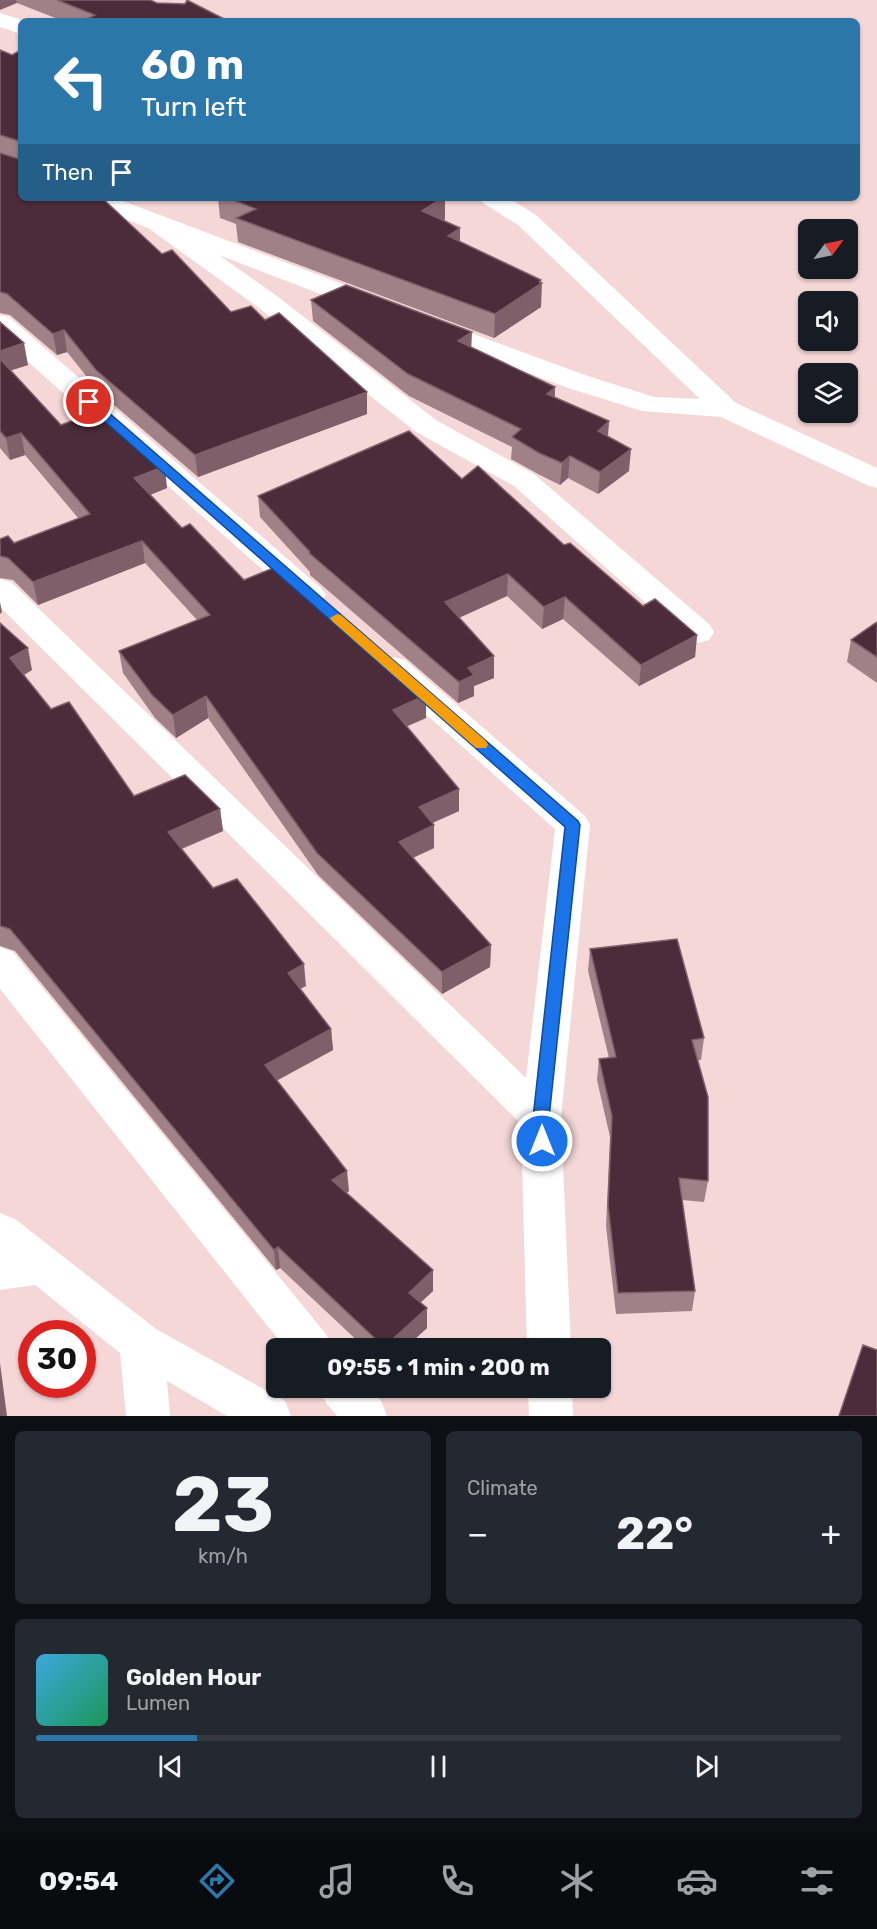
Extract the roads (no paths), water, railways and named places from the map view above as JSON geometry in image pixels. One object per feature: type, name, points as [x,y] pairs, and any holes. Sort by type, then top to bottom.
[{"type":"street","points":[[0,20],[18,26]]},
{"type":"street","points":[[100,201],[575,381],[652,405],[726,409]]},
{"type":"street","points":[[497,201],[527,220],[726,409],[877,479]]},
{"type":"street","points":[[156,222],[268,302],[426,426],[524,480],[699,632]]},
{"type":"street","points":[[0,323],[331,614]]},
{"type":"street","points":[[0,590],[541,1118]]},
{"type":"street","points":[[367,645],[573,825],[541,1118],[549,1338]]},
{"type":"street","points":[[0,962],[303,1338]]},
{"type":"street","points":[[0,1232],[141,1343],[269,1416]]},
{"type":"street","points":[[0,1271],[42,1265]]},
{"type":"street","points":[[141,1343],[148,1416]]},
{"type":"street","points":[[350,1398],[365,1416]]},
{"type":"street","points":[[550,1398],[551,1416]]}]
